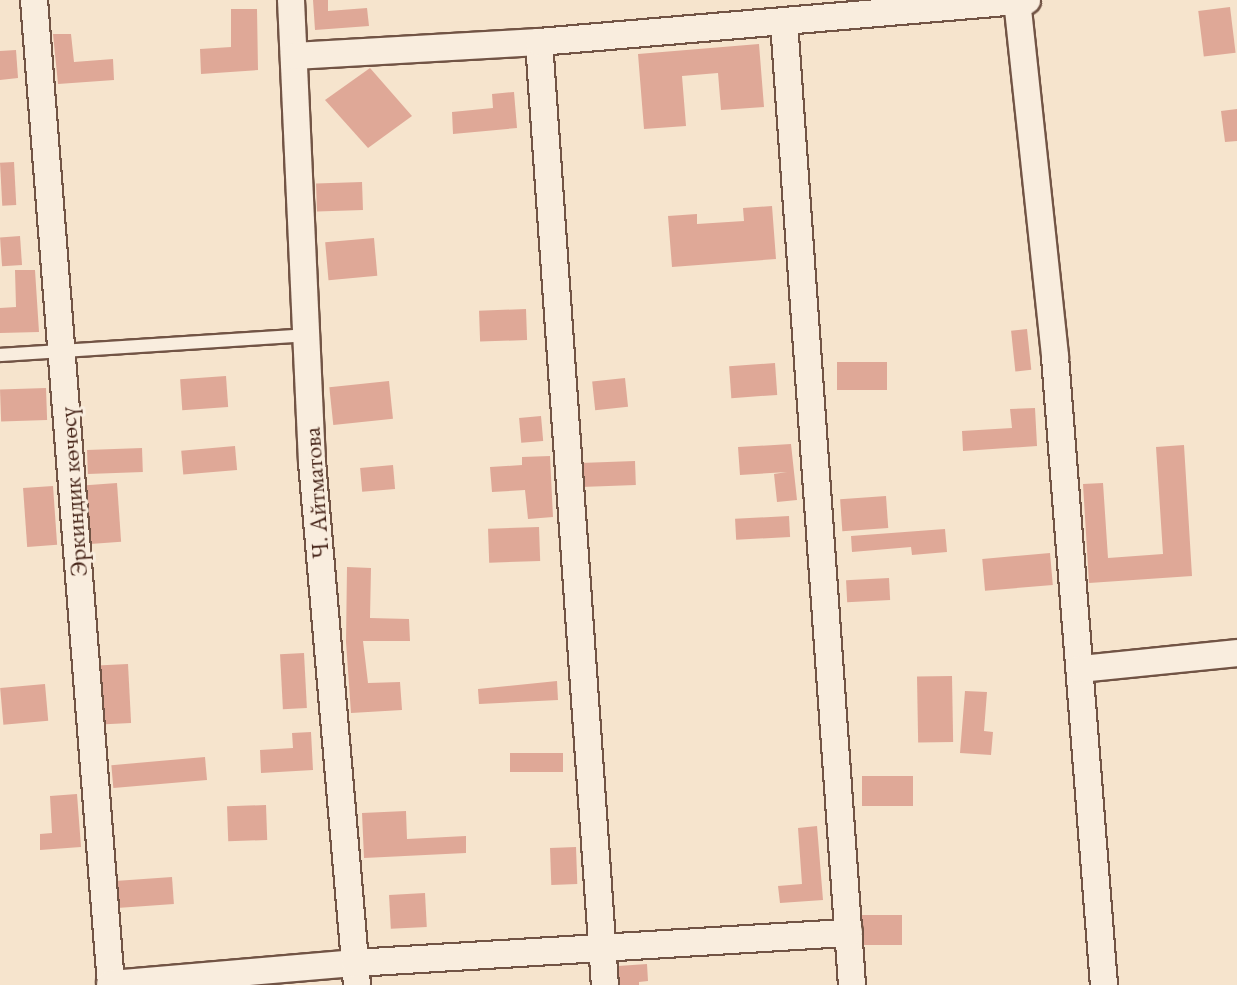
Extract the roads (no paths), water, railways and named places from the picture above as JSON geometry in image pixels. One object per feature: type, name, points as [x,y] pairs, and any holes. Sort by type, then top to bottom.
[{"type":"street","name":"Эркиндик көчөсү","points":[[34,0],[111,984]]},
{"type":"street","name":"Ч. Айтматова","points":[[291,0],[313,476],[356,974]]},
{"type":"street","points":[[1017,0],[1055,357],[1104,985]]},
{"type":"street","points":[[294,56],[539,41],[1027,0]]},
{"type":"street","points":[[784,22],[852,985]]},
{"type":"street","points":[[539,41],[606,985]]},
{"type":"street","points":[[1080,668],[1237,653]]},
{"type":"street","points":[[111,984],[356,974],[603,948],[849,933]]},
{"type":"lane","points":[[0,355],[307,335]]}]
